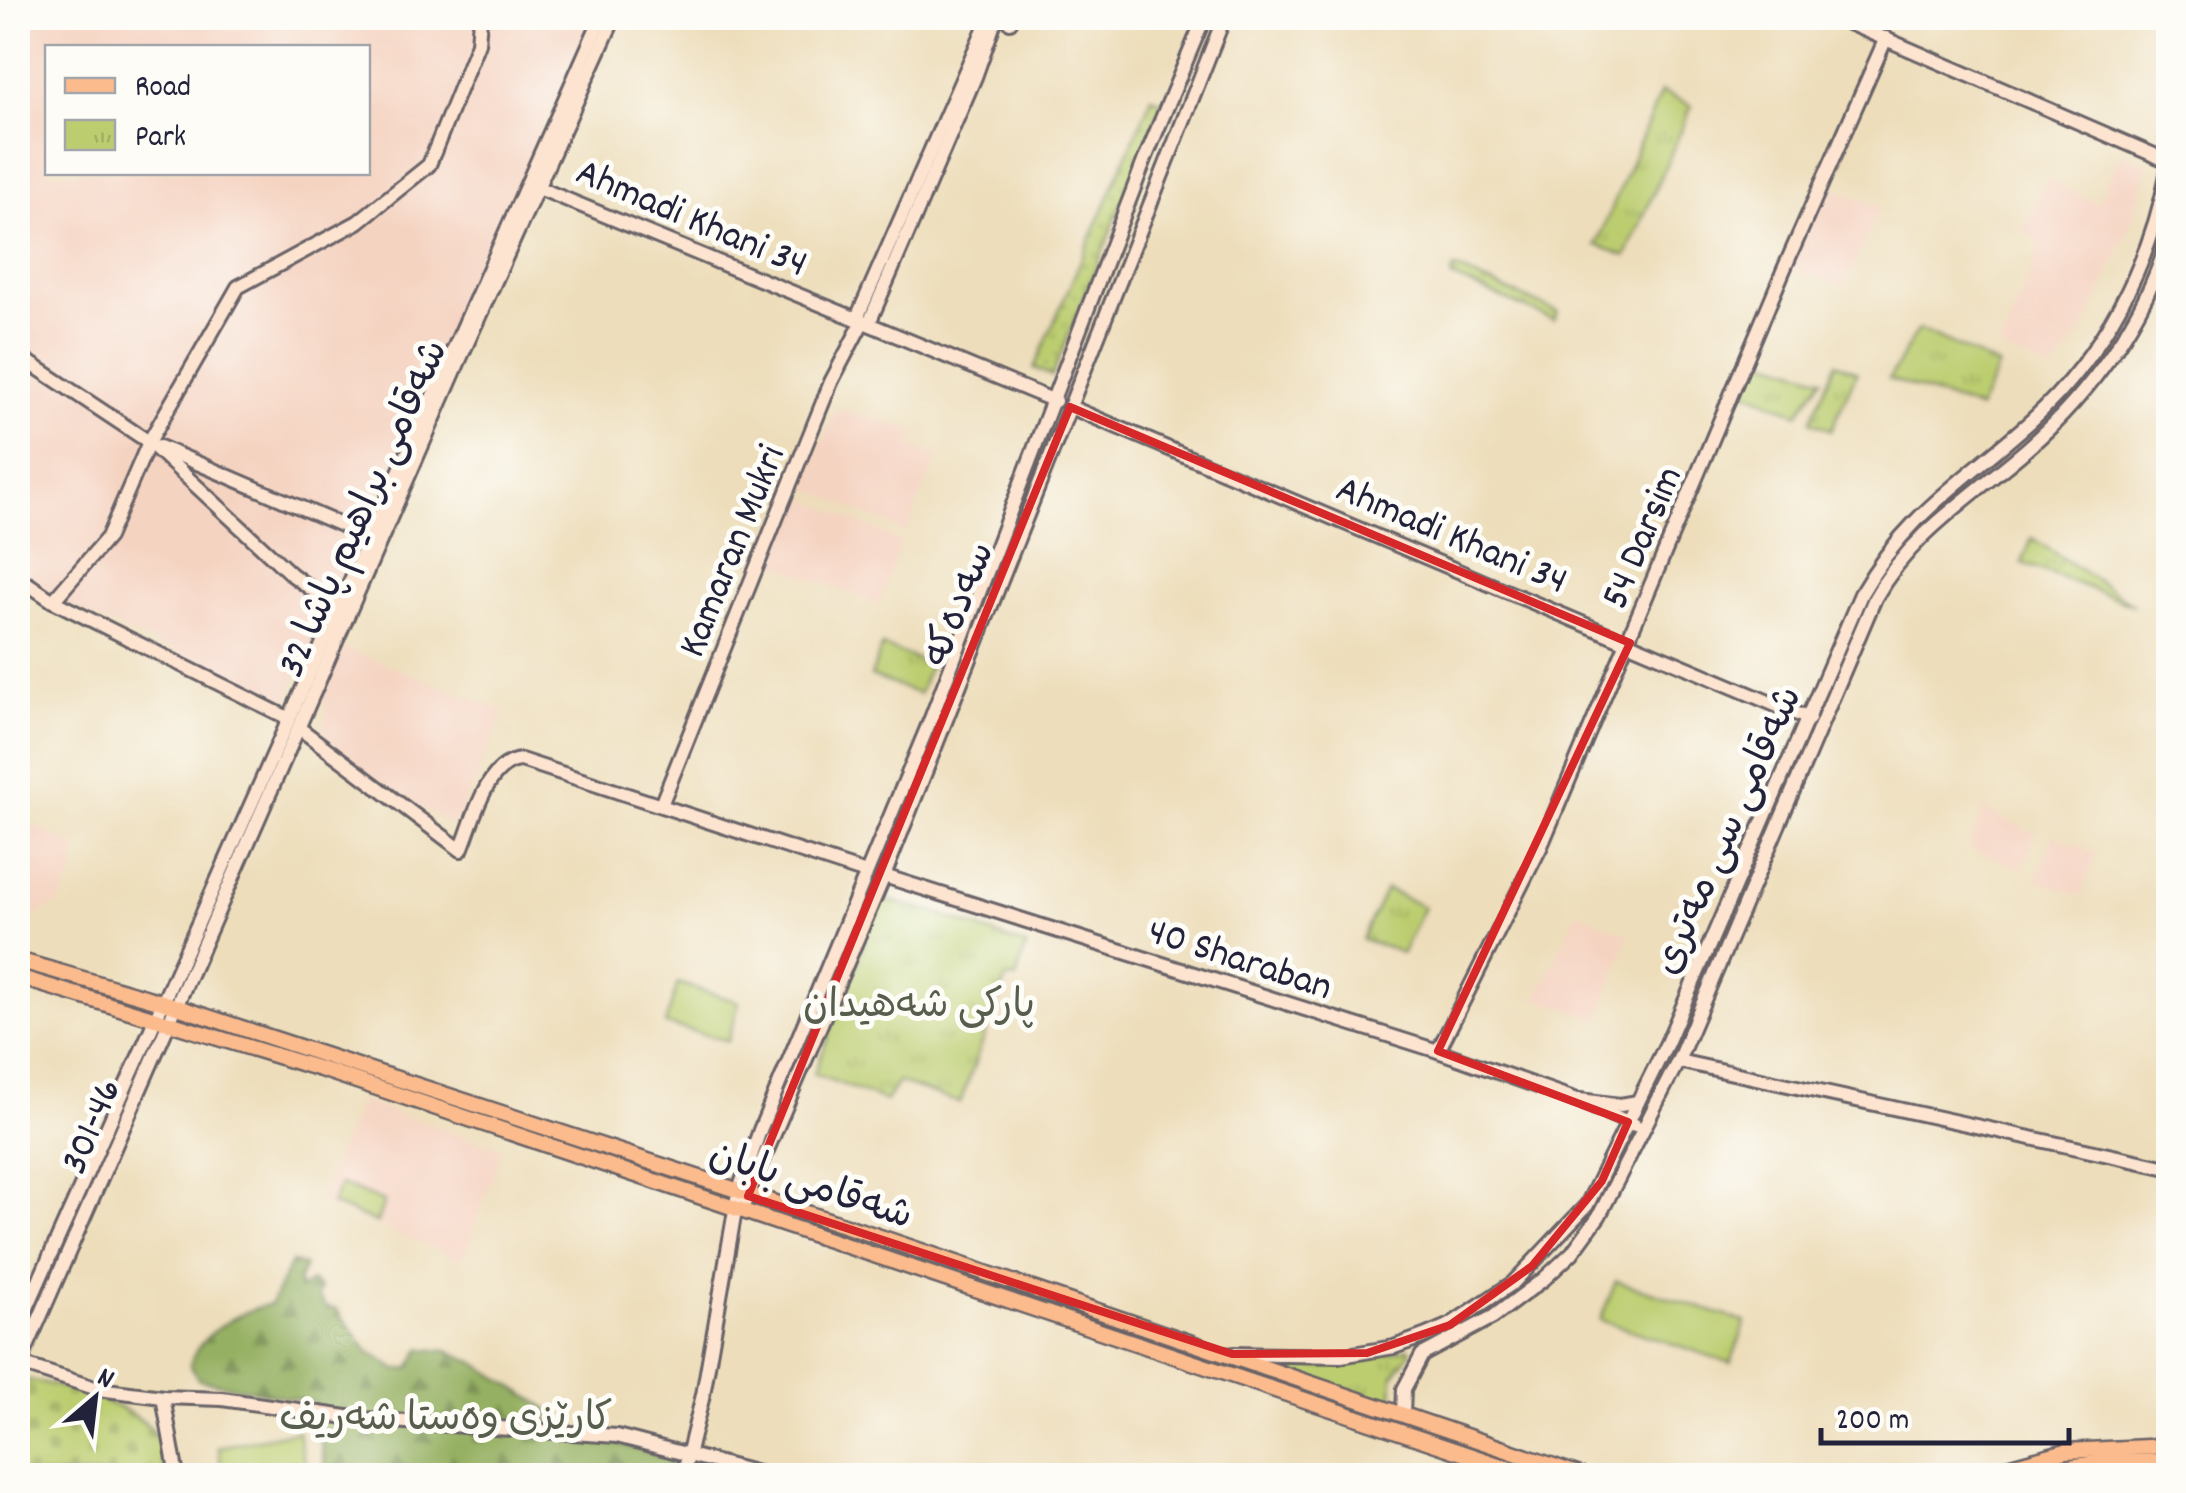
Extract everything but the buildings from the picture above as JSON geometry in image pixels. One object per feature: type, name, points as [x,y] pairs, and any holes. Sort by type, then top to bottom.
[{"type":"highway","points":[[2022,1476],[2104,1464],[2168,1463]]},
{"type":"main road","points":[[53,602],[108,537],[149,442],[238,287],[358,222],[418,178],[432,156],[478,43],[480,18]]},
{"type":"main road","name":"شەقامی براهیم پاشا 32","points":[[161,1021],[532,185],[601,18]]},
{"type":"main road","name":"شەقامی براهیم پاشا 32","points":[[293,723],[369,537],[614,18]]},
{"type":"main road","name":"سەدەکە","points":[[740,1204],[884,876],[1055,401],[1204,18]]},
{"type":"main road","name":"سەدەکە","points":[[988,592],[1070,407],[1224,18]]},
{"type":"main road","points":[[1836,18],[2168,160]]},
{"type":"main road","points":[[2166,18],[2168,48]]},
{"type":"main road","name":"Kamaran Mukri","points":[[661,806],[831,382],[863,321],[930,163],[1002,19]]},
{"type":"main road","name":"54 Darsim","points":[[1438,1052],[1541,846],[1886,38]]},
{"type":"main road","name":"شەقامی سی مەتری","points":[[1232,1354],[1281,1358],[1367,1353],[1450,1325],[1487,1302],[1548,1252],[1587,1205],[1638,1102],[1862,594],[1893,542],[1922,512],[2033,419],[2095,347],[2137,274],[2168,170]]},
{"type":"main road","name":"Ahmadi Khani 34","points":[[532,185],[1055,401]]},
{"type":"main road","points":[[1123,224],[1126,236],[1140,231]]},
{"type":"main road","name":"شەقامی سی مەتری","points":[[1403,1414],[1404,1390],[1422,1356],[1493,1317],[1560,1266],[1581,1242],[1678,1061],[1875,598],[1892,567],[2069,407],[2134,317],[2168,238]]},
{"type":"main road","points":[[1109,258],[1122,252],[1126,265]]},
{"type":"main road","points":[[18,355],[149,442],[291,574],[337,608]]},
{"type":"main road","name":"Ahmadi Khani 34","points":[[1070,407],[1809,719]]},
{"type":"main road","points":[[149,442],[369,537]]},
{"type":"main road","points":[[1922,512],[1934,525]]},
{"type":"main road","points":[[18,577],[53,602],[293,723],[461,850],[496,773],[514,760],[866,873]]},
{"type":"main road","name":"سەدەکە","points":[[740,1204],[812,1001],[980,613]]},
{"type":"main road","name":"40 Sharaban","points":[[884,876],[1438,1052],[1577,1100],[1642,1128]]},
{"type":"main road","name":"شەقامی بابان","points":[[18,960],[169,1004],[740,1204],[1077,1302],[1583,1476]]},
{"type":"main road","points":[[18,977],[740,1204],[1034,1311],[1533,1476],[1541,1460]]},
{"type":"main road","points":[[812,1001],[829,1008]]},
{"type":"main road","name":"301-46","points":[[18,1328],[161,1021]]},
{"type":"main road","name":"301-46","points":[[19,1363],[161,1021]]},
{"type":"main road","points":[[1678,1061],[2168,1168]]},
{"type":"main road","name":"40 Sharaban","points":[[1577,1100],[1620,1105],[1638,1102]]},
{"type":"main road","points":[[684,1476],[740,1204]]},
{"type":"main road","points":[[1034,1311],[1043,1302],[1042,1291]]},
{"type":"main road","points":[[1071,1323],[1067,1310],[1077,1302]]},
{"type":"main road","points":[[1487,1302],[1493,1317]]},
{"type":"main road","points":[[19,1363],[98,1388],[162,1397],[222,1399],[361,1419],[607,1435],[769,1476]]},
{"type":"main road","points":[[162,1397],[177,1476]]},
{"type":"main road","points":[[1974,1476],[2066,1451],[2168,1446]]},
{"type":"main road","points":[[1511,1469],[1518,1452]]},
{"type":"highlighted area","points":[[1070,407],[1630,643],[1438,1051],[1628,1122],[1602,1181],[1532,1266],[1450,1325],[1367,1353],[1232,1354],[748,1196]]},
{"type":"shaded area","points":[[18,18],[591,18],[287,700],[43,596],[18,580]]},
{"type":"shaded area","points":[[2122,152],[2146,164],[2144,179],[2128,232],[2084,328],[2053,372],[2000,349],[2041,243],[2022,231],[2046,179],[2097,203]]},
{"type":"shaded area","points":[[1823,184],[1880,207],[1844,287],[1789,268]]},
{"type":"shaded area","points":[[836,409],[916,431],[910,445],[938,456],[906,533],[803,486]]},
{"type":"shaded area","points":[[800,496],[901,541],[879,605],[772,563]]},
{"type":"shaded area","points":[[343,647],[505,711],[455,827],[395,794],[321,738],[327,714],[321,700]]},
{"type":"shaded area","points":[[1983,809],[2036,834],[2023,869],[1968,848]]},
{"type":"shaded area","points":[[36,826],[76,847],[74,873],[59,903],[18,926],[18,836]]},
{"type":"shaded area","points":[[2053,835],[2096,853],[2081,895],[2036,881]]},
{"type":"shaded area","points":[[1577,912],[1629,935],[1599,1019],[1537,999]]},
{"type":"shaded area","points":[[361,1101],[503,1149],[462,1260],[322,1203],[319,1197]]},
{"type":"green space","points":[[1661,92],[1692,106],[1626,256],[1596,245]]},
{"type":"green space","points":[[1152,97],[1163,102],[1052,376],[1034,368]]},
{"type":"green space","points":[[1454,268],[1558,312],[1554,320],[1451,277]]},
{"type":"green space","points":[[1918,329],[1999,366],[1979,409],[1889,379]]},
{"type":"green space","points":[[1756,357],[1823,378],[1798,414],[1743,390]]},
{"type":"green space","points":[[1836,363],[1857,372],[1831,430],[1811,421]]},
{"type":"green space","points":[[2032,538],[2134,605],[2022,563]]},
{"type":"green space","points":[[882,646],[930,664],[919,694],[871,676]]},
{"type":"green space","points":[[1386,889],[1424,907],[1402,953],[1362,939]]},
{"type":"green space","name":"پارکی شەهیدان","points":[[881,899],[934,912],[1026,946],[1016,979],[1006,978],[960,1103],[898,1082],[886,1101],[814,1074]]},
{"type":"green space","points":[[678,983],[739,1002],[728,1041],[665,1024]]},
{"type":"green space","points":[[340,1184],[384,1202],[377,1223],[331,1204]]},
{"type":"green space","name":"کارێزی وەستا شەریف","points":[[291,1262],[305,1266],[298,1281],[300,1289],[312,1281],[320,1288],[318,1297],[327,1308],[336,1309],[368,1351],[397,1370],[410,1368],[421,1349],[448,1351],[474,1362],[551,1411],[546,1421],[674,1460],[669,1476],[326,1475],[315,1403],[199,1380],[190,1365],[211,1333],[247,1312],[271,1304]]},
{"type":"green space","points":[[1616,1281],[1746,1322],[1731,1363],[1600,1320]]},
{"type":"green space","points":[[1409,1348],[1411,1352],[1393,1376],[1392,1410],[1275,1369],[1345,1365]]},
{"type":"green space","points":[[18,1379],[72,1390],[132,1414],[156,1436],[163,1475],[18,1475]]},
{"type":"green space","points":[[298,1431],[307,1475],[223,1475],[218,1447]]}]
